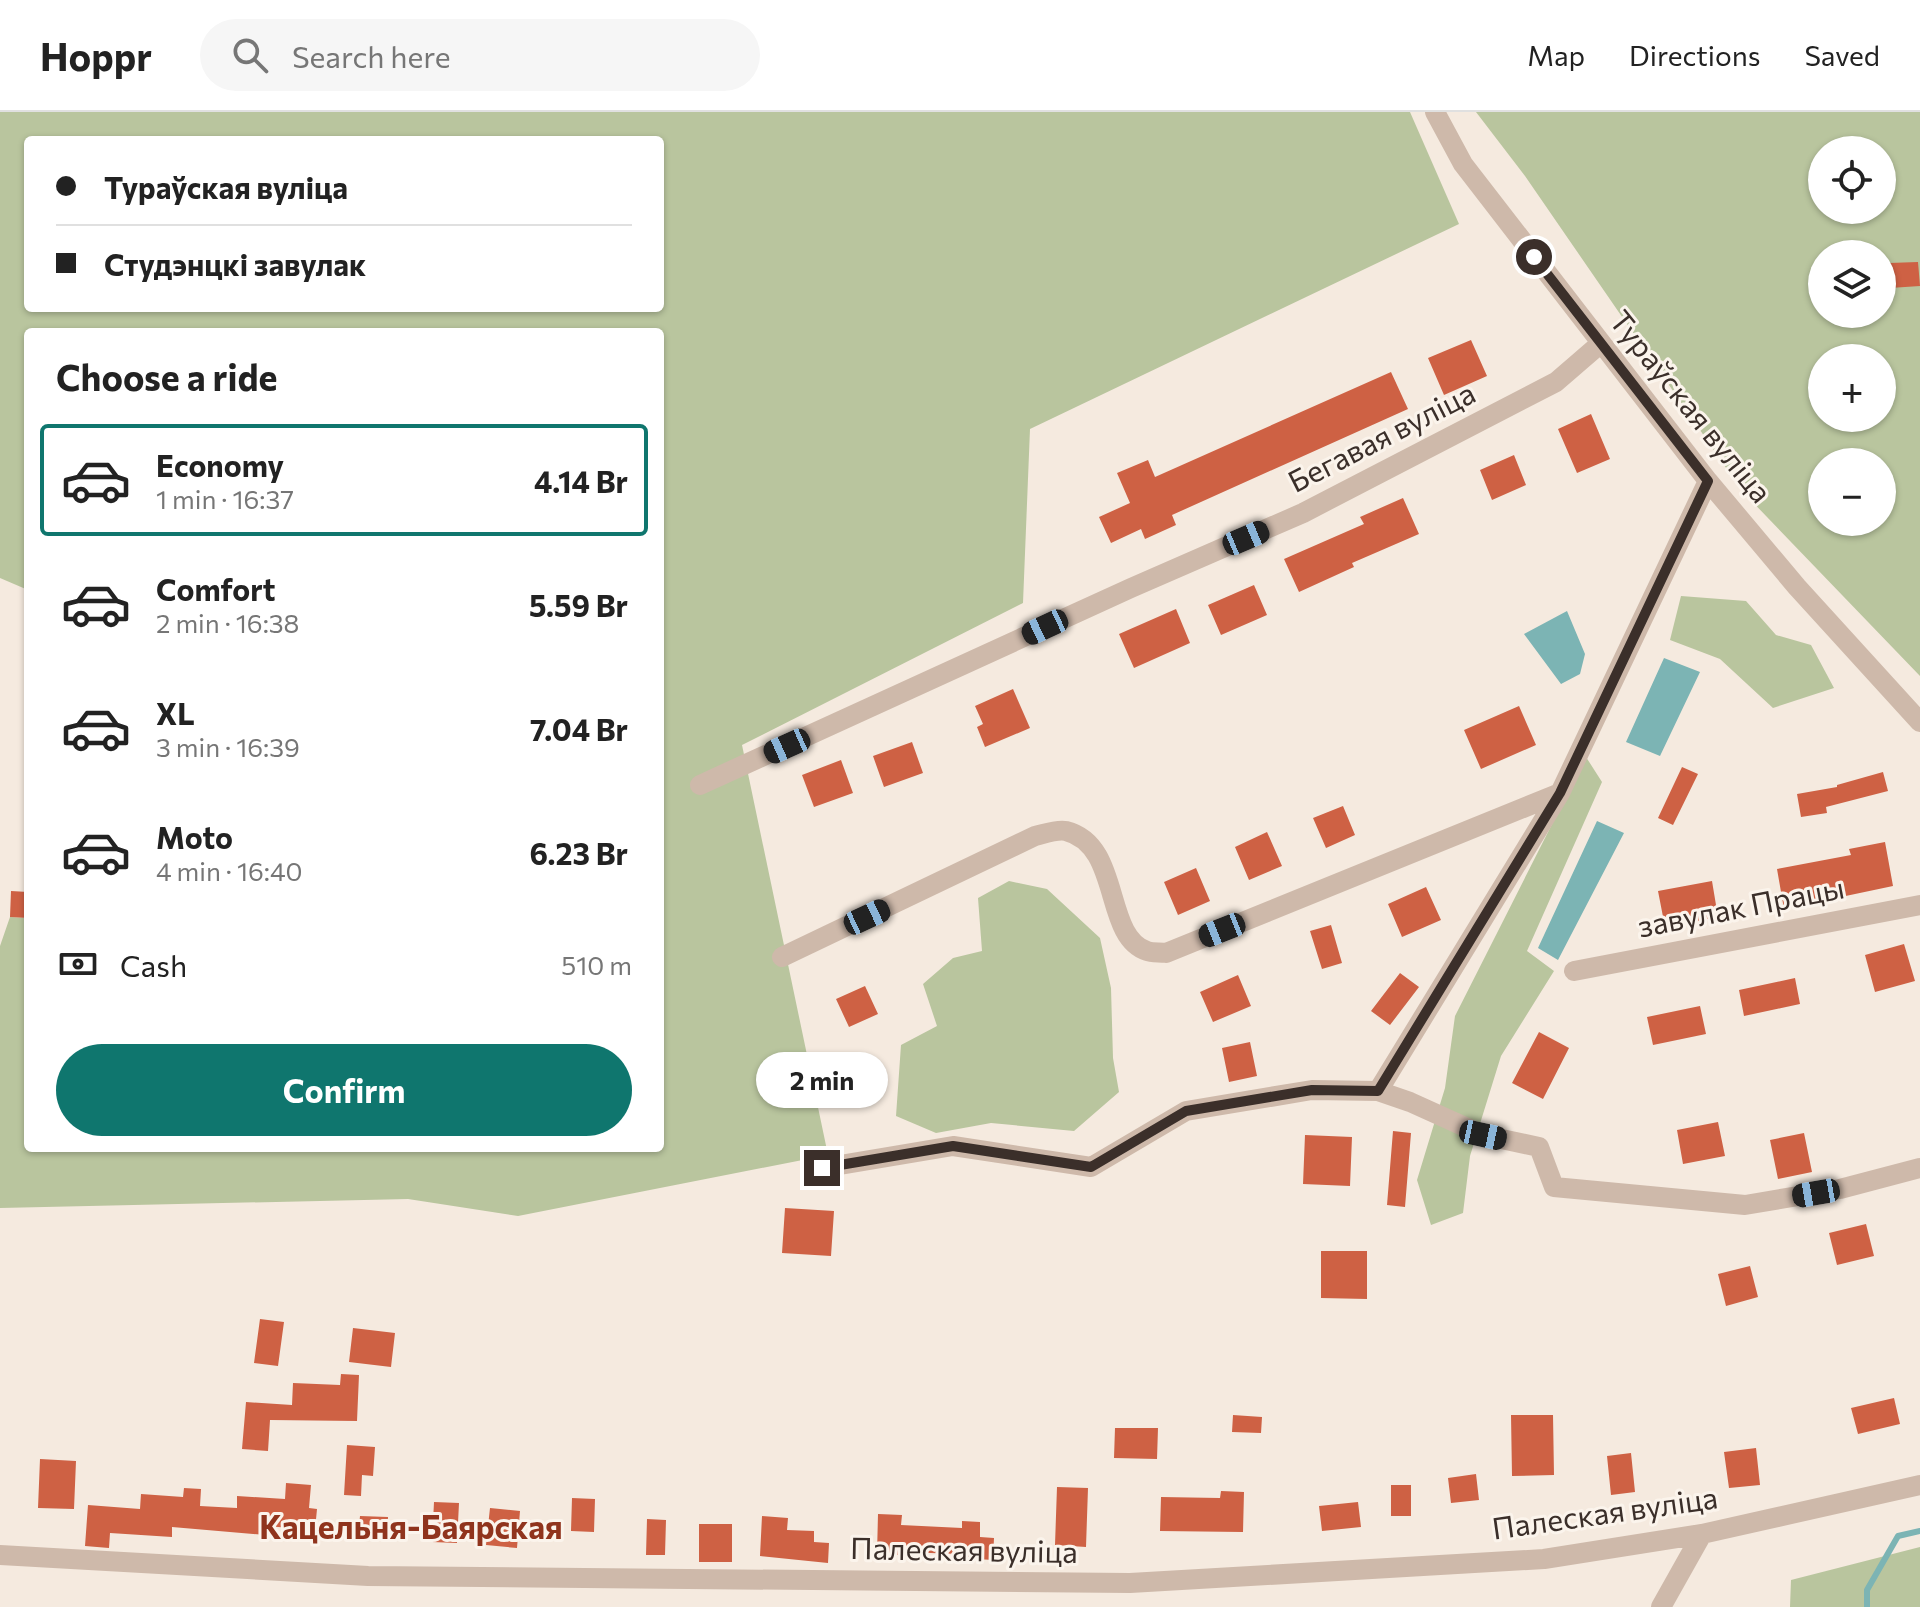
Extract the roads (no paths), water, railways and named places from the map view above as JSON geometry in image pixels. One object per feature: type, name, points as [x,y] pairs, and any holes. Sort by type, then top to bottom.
[{"type":"street","name":"Тураўская вуліца","points":[[1435,112],[1463,164],[1708,481],[1797,587],[1920,722]]},
{"type":"street","name":"Бегавая вуліца","points":[[700,785],[1303,513],[1556,382],[1600,344]]},
{"type":"street","points":[[1378,1091],[1560,793],[1708,481]]},
{"type":"street","points":[[782,957],[1035,836],[1063,830],[1081,838],[1098,854],[1129,939],[1146,951],[1166,953],[1560,793]]},
{"type":"street","name":"завулак Працы","points":[[1574,971],[1920,905]]},
{"type":"street","points":[[822,1168],[953,1146],[1091,1167],[1186,1111],[1312,1090],[1378,1091],[1483,1135],[1539,1147],[1554,1187],[1745,1205],[1840,1189],[1920,1168]]},
{"type":"street","name":"Палеская вуліца","points":[[0,1555],[368,1576],[1130,1583],[1544,1559],[1702,1534],[1920,1485]]},
{"type":"street","points":[[1661,1607],[1702,1534]]},
{"type":"water","points":[[1567,611],[1585,654],[1580,674],[1561,684],[1524,634]]},
{"type":"water","points":[[1664,658],[1700,672],[1660,756],[1626,742]]},
{"type":"water","points":[[1597,821],[1624,833],[1558,960],[1538,948]]},
{"type":"waterway","points":[[1867,1607],[1867,1590],[1898,1536],[1920,1531]]},
{"type":"district","name":"Кацельня-Баярская","points":[[411,1528]]}]
